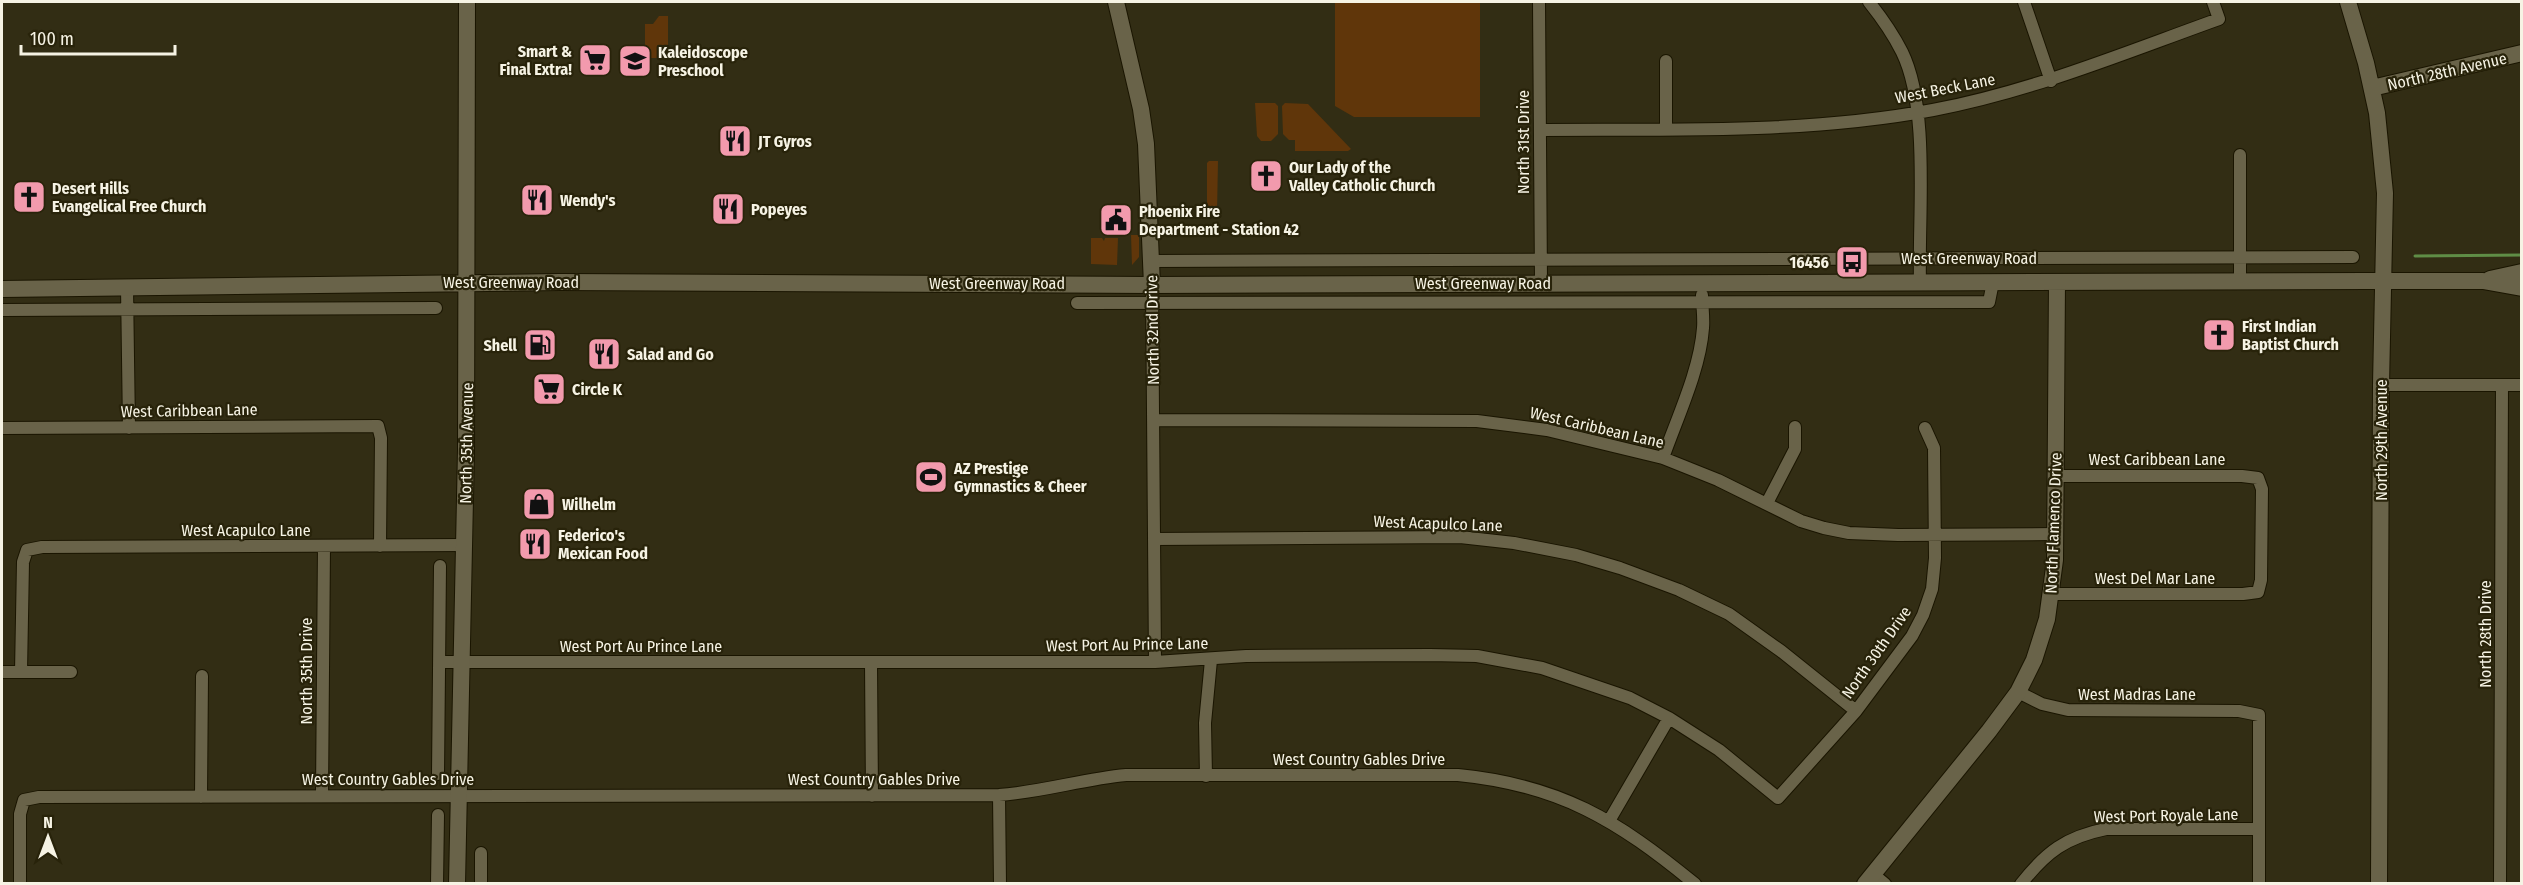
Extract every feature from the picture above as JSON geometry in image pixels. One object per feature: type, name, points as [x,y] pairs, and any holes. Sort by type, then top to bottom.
[{"type":"main road","name":"North 35th Avenue","points":[[457,884],[465,545],[468,282],[467,2]]},
{"type":"main road","name":"North 32nd Drive","points":[[1116,2],[1141,109],[1146,144],[1152,285]]},
{"type":"main road","name":"North 29th Avenue","points":[[2348,2],[2372,88],[2384,180],[2379,884]]},
{"type":"main road","name":"North 28th Avenue","points":[[2372,88],[2522,53]]},
{"type":"main road","name":"West Greenway Road","points":[[2,289],[468,282],[745,281],[1152,285],[2483,280],[2522,272]]},
{"type":"main road","name":"West Greenway Road","points":[[2483,280],[2522,288]]},
{"type":"main road","name":"North Flamenco Drive","points":[[1874,880],[2018,692],[2034,660],[2047,619],[2052,594],[2055,534],[2057,282]]},
{"type":"street","name":"North 31st Drive","points":[[1539,2],[1541,282]]},
{"type":"street","points":[[1869,2],[1903,53],[1916,97],[1920,282]]},
{"type":"street","points":[[2024,2],[2051,81]]},
{"type":"street","name":"West Beck Lane","points":[[1540,130],[1809,126],[1918,112],[2051,81],[2218,19],[2213,2]]},
{"type":"street","points":[[1666,61],[1666,129]]},
{"type":"street","points":[[2240,155],[2240,281]]},
{"type":"street","name":"West Greenway Road","points":[[1152,261],[2353,257]]},
{"type":"street","name":"West Greenway Road","points":[[1077,303],[1989,302],[1993,282]]},
{"type":"street","points":[[1663,458],[1691,379],[1699,348],[1703,330],[1702,283]]},
{"type":"street","name":"North 32nd Drive","points":[[1152,285],[1155,662]]},
{"type":"street","points":[[127,287],[129,428]]},
{"type":"street","name":"West Greenway Road","points":[[2,310],[436,308]]},
{"type":"street","points":[[2381,385],[2522,385]]},
{"type":"street","name":"North 28th Drive","points":[[2500,884],[2502,385]]},
{"type":"street","name":"West Caribbean Lane","points":[[1153,420],[1476,421],[1547,430],[1663,458],[1767,503],[1801,521],[1832,530],[1849,533],[2055,534]]},
{"type":"street","name":"West Caribbean Lane","points":[[2,428],[378,426],[381,438],[381,546]]},
{"type":"street","points":[[1767,503],[1795,450],[1795,427]]},
{"type":"street","name":"North 30th Drive","points":[[1778,798],[1856,711],[1911,636],[1923,615],[1932,589],[1936,534],[1934,448],[1924,428]]},
{"type":"street","name":"West Caribbean Lane","points":[[2056,476],[2242,476],[2258,478],[2262,489],[2258,592]]},
{"type":"street","name":"West Acapulco Lane","points":[[1154,539],[1460,537],[1514,543],[1576,555],[1620,568],[1679,590],[1729,614],[1781,651],[1856,711]]},
{"type":"street","name":"West Acapulco Lane","points":[[21,672],[23,562],[27,550],[54,547],[465,545]]},
{"type":"street","name":"North 35th Drive","points":[[322,795],[324,546]]},
{"type":"street","points":[[438,774],[440,566]]},
{"type":"street","name":"West Del Mar Lane","points":[[2052,594],[2243,594],[2258,592]]},
{"type":"street","name":"West Port Au Prince Lane","points":[[439,662],[1155,662],[1246,656],[1477,656],[1542,668],[1630,698],[1669,718],[1719,750],[1778,798]]},
{"type":"street","points":[[1206,776],[1205,723],[1211,660]]},
{"type":"street","points":[[871,663],[872,796]]},
{"type":"street","points":[[2,672],[71,672]]},
{"type":"street","points":[[201,797],[202,676]]},
{"type":"street","name":"West Madras Lane","points":[[2018,692],[2042,704],[2068,710],[2239,711],[2259,715],[2259,829]]},
{"type":"street","points":[[1609,821],[1669,718]]},
{"type":"street","name":"West Country Gables Drive","points":[[20,884],[20,814],[24,800],[39,797],[999,795],[1033,791],[1091,778],[1126,775],[1448,775],[1491,778],[1573,802],[1652,848],[1695,884]]},
{"type":"street","points":[[999,795],[999,884]]},
{"type":"street","points":[[437,884],[438,815]]},
{"type":"street","points":[[2259,829],[2259,884]]},
{"type":"street","name":"West Port Royale Lane","points":[[2021,884],[2031,870],[2057,847],[2085,833],[2106,830],[2259,829]]},
{"type":"street","points":[[481,853],[481,884]]},
{"type":"shaded area","points":[[1335,2],[1480,2],[1480,117],[1354,117],[1335,106]]},
{"type":"shaded area","points":[[659,16],[668,16],[668,58],[645,58],[645,24],[653,24]]},
{"type":"shaded area","points":[[1255,103],[1275,103],[1278,106],[1278,134],[1271,141],[1261,141],[1257,136]]},
{"type":"shaded area","points":[[1285,103],[1308,104],[1351,149],[1348,151],[1295,151],[1295,140],[1289,140],[1283,134],[1282,106]]},
{"type":"shaded area","points":[[1218,161],[1217,213],[1207,210],[1207,163]]},
{"type":"shaded area","points":[[1131,235],[1139,235],[1139,257],[1132,265]]},
{"type":"shaded area","points":[[1091,238],[1102,238],[1104,241],[1105,238],[1118,238],[1117,265],[1091,264]]},
{"type":"waterway","points":[[2415,256],[2522,255]]},
{"type":"place","name":"Smart & Final Extra!","points":[[595,60]]},
{"type":"place","name":"Kaleidoscope Preschool","points":[[635,61]]},
{"type":"place","name":"JT Gyros","points":[[735,141]]},
{"type":"place","name":"Our Lady of the Valley Catholic Church","points":[[1266,176]]},
{"type":"place","name":"Desert Hills Evangelical Free Church","points":[[29,197]]},
{"type":"place","name":"Wendy's","points":[[537,200]]},
{"type":"place","name":"Popeyes","points":[[728,209]]},
{"type":"place","name":"Phoenix Fire Department - Station 42","points":[[1116,220]]},
{"type":"place","name":"16456","points":[[1852,262]]},
{"type":"place","name":"First Indian Baptist Church","points":[[2219,335]]},
{"type":"place","name":"Shell","points":[[540,345]]},
{"type":"place","name":"Salad and Go","points":[[604,354]]},
{"type":"place","name":"Circle K","points":[[549,389]]},
{"type":"place","name":"AZ Prestige Gymnastics & Cheer","points":[[931,477]]},
{"type":"place","name":"Wilhelm","points":[[539,504]]},
{"type":"place","name":"Federico's Mexican Food","points":[[535,544]]}]
